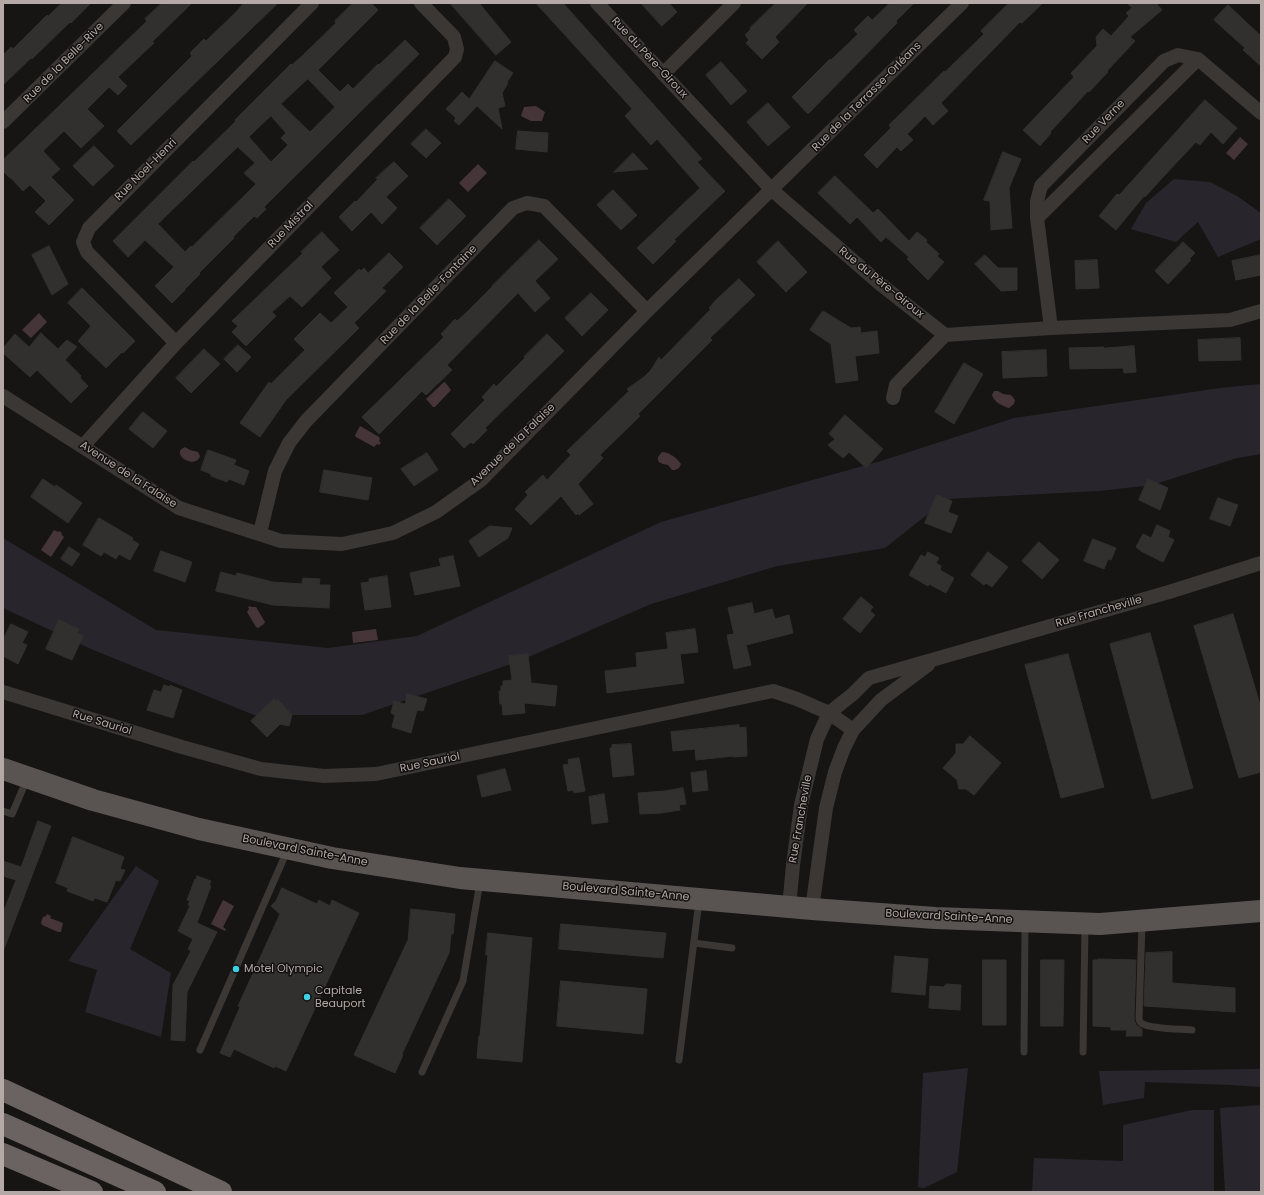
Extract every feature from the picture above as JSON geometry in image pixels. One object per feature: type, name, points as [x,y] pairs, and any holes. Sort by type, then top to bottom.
[{"type":"highway","points":[[3,1090],[221,1192]]},
{"type":"highway","points":[[3,1124],[154,1192]]},
{"type":"highway","points":[[3,1154],[92,1192]]},
{"type":"main road","name":"Boulevard Sainte-Anne","points":[[3,769],[93,800],[199,830],[332,858],[460,878],[812,909],[935,918],[1100,924],[1261,911]]},
{"type":"street","name":"Rue de la Belle-Rive","points":[[3,122],[124,3]]},
{"type":"street","name":"Rue Noel-Henri","points":[[176,343],[87,252],[83,242],[89,228],[312,3]]},
{"type":"street","name":"Rue Mistral","points":[[83,446],[176,343],[456,57],[457,49],[454,37],[421,3]]},
{"type":"street","name":"Rue du Père-Giroux","points":[[597,3],[772,190],[879,283],[945,335]]},
{"type":"street","points":[[663,74],[734,3]]},
{"type":"street","name":"Rue de la Terrasse-Orléans","points":[[772,190],[962,3]]},
{"type":"street","name":"Rue Verne","points":[[1051,328],[1037,218],[1037,201],[1041,186],[1164,61],[1178,55],[1198,59],[1261,113]]},
{"type":"street","name":"Rue Verne","points":[[1037,218],[1198,59]]},
{"type":"street","name":"Avenue de la Falaise","points":[[3,396],[179,508],[281,541],[342,544],[393,533],[436,512],[481,480],[647,311],[772,190]]},
{"type":"street","name":"Rue de la Belle-Fontaine","points":[[260,533],[275,471],[288,443],[306,421],[513,208],[527,203],[544,206],[647,311]]},
{"type":"street","points":[[893,398],[896,385],[945,335],[1051,328],[1230,320],[1261,311]]},
{"type":"street","name":"Rue Francheville","points":[[789,907],[801,805],[818,740],[829,714],[869,678],[1169,592],[1261,563]]},
{"type":"street","name":"Rue Francheville","points":[[812,909],[826,808],[835,772],[844,748],[853,730],[881,700],[936,658]]},
{"type":"street","name":"Rue Sauriol","points":[[3,692],[167,743],[261,769],[324,776],[376,774],[773,690],[797,698],[829,714],[853,730]]},
{"type":"lane","points":[[3,811],[12,814],[28,777]]},
{"type":"lane","points":[[200,1050],[288,849]]},
{"type":"lane","points":[[422,1072],[463,981],[481,880]]},
{"type":"lane","points":[[679,1060],[700,899]]},
{"type":"lane","points":[[1024,1052],[1025,921]]},
{"type":"lane","points":[[1142,921],[1139,1019],[1144,1025],[1192,1030]]},
{"type":"lane","points":[[1083,1052],[1085,924]]},
{"type":"lane","points":[[694,943],[732,948]]},
{"type":"shaded area","points":[[536,106],[545,112],[542,121],[531,121],[521,116],[524,107]]},
{"type":"shaded area","points":[[1240,137],[1248,144],[1234,160],[1226,153]]},
{"type":"shaded area","points":[[478,164],[487,173],[468,192],[459,183]]},
{"type":"shaded area","points":[[1174,179],[1210,182],[1237,196],[1261,213],[1261,239],[1218,257],[1198,222],[1176,242],[1131,229],[1146,203]]},
{"type":"shaded area","points":[[39,313],[47,322],[31,338],[22,330]]},
{"type":"shaded area","points":[[445,382],[451,390],[435,407],[433,407],[426,399]]},
{"type":"shaded area","points":[[1261,384],[1261,454],[1237,458],[1152,485],[1099,491],[947,499],[885,548],[777,566],[651,604],[517,662],[362,715],[254,715],[91,649],[3,608],[3,538],[156,630],[328,648],[417,636],[661,522],[881,461],[1014,418],[1220,388]]},
{"type":"shaded area","points":[[994,391],[1011,395],[1015,400],[1014,404],[1009,408],[999,403],[992,395]]},
{"type":"shaded area","points":[[360,426],[379,437],[379,441],[381,443],[374,447],[356,437],[355,435]]},
{"type":"shaded area","points":[[185,447],[198,452],[200,456],[197,460],[193,462],[189,461],[181,456],[181,450]]},
{"type":"shaded area","points":[[662,452],[673,456],[681,464],[679,468],[672,470],[668,465],[659,462],[658,457]]},
{"type":"shaded area","points":[[54,530],[62,533],[61,534],[64,537],[51,557],[41,550]]},
{"type":"shaded area","points":[[248,607],[256,607],[265,622],[258,628],[247,612],[249,609]]},
{"type":"shaded area","points":[[376,629],[378,640],[353,643],[352,632]]},
{"type":"shaded area","points":[[136,866],[159,881],[130,949],[171,973],[161,1037],[85,1012],[97,970],[68,961]]},
{"type":"shaded area","points":[[223,900],[234,906],[223,927],[226,929],[225,931],[211,924]]},
{"type":"shaded area","points":[[47,914],[51,916],[50,918],[63,923],[61,932],[42,925],[41,923],[43,917]]},
{"type":"shaded area","points":[[968,1068],[957,1172],[924,1188],[918,1187],[923,1073]]},
{"type":"shaded area","points":[[1261,1069],[1261,1087],[1145,1082],[1144,1098],[1103,1105],[1099,1071]]},
{"type":"shaded area","points":[[1261,1105],[1261,1192],[1225,1192],[1220,1108]]},
{"type":"shaded area","points":[[1192,1110],[1214,1110],[1214,1192],[1032,1192],[1034,1158],[1123,1161],[1123,1125]]},
{"type":"building","points":[[62,3],[91,3],[3,85],[3,55],[11,47],[13,49],[47,15],[48,16]]},
{"type":"building","points":[[162,3],[192,3],[152,42],[154,43],[118,77],[127,86],[118,95],[109,87],[87,109],[104,126],[81,148],[64,131],[43,151],[60,169],[51,177],[74,200],[49,225],[35,212],[46,201],[30,185],[23,191],[3,171],[3,160],[147,21],[145,19]]},
{"type":"building","points":[[244,3],[278,3],[131,145],[117,131],[192,56],[190,53],[204,39],[206,41]]},
{"type":"building","points":[[353,3],[371,3],[378,10],[318,70],[340,92],[348,84],[353,89],[405,40],[419,54],[264,207],[266,209],[257,218],[254,216],[233,237],[234,238],[172,303],[155,286],[174,267],[145,240],[128,257],[113,241],[193,161],[194,162],[236,121],[235,120],[291,64],[292,65],[302,56],[336,23],[335,21]],"holes":[[[308,79],[335,107],[310,132],[281,104]],[[271,116],[286,133],[281,138],[288,145],[271,162],[249,137]],[[238,147],[255,163],[244,173],[256,184],[192,247],[191,246],[185,252],[158,224]]]},
{"type":"building","points":[[450,3],[479,3],[511,42],[496,55]]},
{"type":"building","points":[[536,3],[563,3],[702,159],[697,162],[725,191],[674,240],[676,241],[653,264],[637,248],[700,188],[657,139],[651,145],[625,116],[632,109]]},
{"type":"building","points":[[641,3],[669,3],[677,12],[662,26]]},
{"type":"building","points":[[776,3],[808,3],[775,37],[779,42],[762,59],[746,43],[749,40],[745,35],[751,29],[750,28]]},
{"type":"building","points":[[890,3],[914,3],[896,21],[897,23],[808,114],[792,97],[830,59],[831,60],[858,34],[854,30],[868,16],[872,20]]},
{"type":"building","points":[[1009,3],[1043,3],[1022,23],[1020,22],[941,103],[948,111],[933,125],[925,116],[907,134],[913,140],[901,151],[897,147],[877,168],[864,155],[891,128],[889,125],[984,34],[981,31]]},
{"type":"building","points":[[1127,3],[1156,3],[1162,10],[1130,37],[1135,41],[1107,71],[1108,72],[1050,132],[1051,133],[1040,146],[1023,130],[1074,77],[1071,73],[1097,46],[1096,37],[1103,29],[1111,36],[1129,16],[1126,13],[1132,8]]},
{"type":"building","points":[[1228,5],[1261,36],[1261,66],[1243,50],[1245,48],[1214,20]]},
{"type":"building","points":[[495,61],[513,73],[502,93],[505,106],[498,108],[502,129],[477,106],[459,125],[454,121],[456,118],[446,109],[462,92],[469,99]]},
{"type":"building","points":[[721,62],[747,91],[731,105],[706,75]]},
{"type":"building","points":[[1205,100],[1237,128],[1223,144],[1211,132],[1200,145],[1196,142],[1145,197],[1144,196],[1116,230],[1099,216],[1117,194],[1119,195]]},
{"type":"building","points":[[768,103],[790,127],[768,146],[747,122]]},
{"type":"building","points":[[426,129],[441,143],[426,158],[411,144]]},
{"type":"building","points":[[518,131],[548,133],[547,152],[516,149]]},
{"type":"building","points":[[94,146],[114,166],[93,186],[73,166]]},
{"type":"building","points":[[1003,152],[1021,159],[1009,188],[1012,228],[991,230],[990,201],[984,200]]},
{"type":"building","points":[[633,153],[648,169],[614,172]]},
{"type":"building","points":[[394,162],[408,176],[386,197],[397,208],[382,224],[371,212],[352,231],[339,217],[378,179],[376,178]]},
{"type":"building","points":[[835,176],[873,213],[878,209],[909,241],[917,232],[927,240],[926,242],[939,254],[937,256],[944,262],[928,280],[907,259],[909,257],[886,237],[881,242],[857,217],[850,224],[818,193]]},
{"type":"building","points":[[613,190],[637,215],[621,230],[597,205]]},
{"type":"building","points":[[449,199],[466,216],[437,245],[420,228]]},
{"type":"building","points":[[322,232],[339,250],[321,267],[331,278],[302,307],[290,296],[272,312],[276,316],[246,346],[232,332],[238,326],[232,321],[303,253],[301,252]]},
{"type":"building","points":[[539,240],[558,259],[535,281],[550,298],[535,312],[518,293],[447,365],[452,370],[426,395],[422,391],[379,434],[362,417],[444,337],[441,334],[455,319],[457,321],[466,313]]},
{"type":"building","points":[[778,241],[807,272],[786,292],[757,262]]},
{"type":"building","points":[[1183,242],[1195,253],[1189,259],[1191,260],[1168,284],[1155,271]]},
{"type":"building","points":[[49,246],[68,284],[52,295],[32,255]]},
{"type":"building","points":[[389,253],[403,267],[382,288],[386,291],[354,323],[359,328],[286,400],[260,437],[240,423],[269,382],[271,384],[305,350],[294,339],[320,313],[331,323],[348,307],[334,293],[359,269],[361,271],[364,268],[368,273]]},
{"type":"building","points":[[985,255],[998,268],[1017,268],[1017,290],[1001,291],[975,264]]},
{"type":"building","points":[[1261,255],[1261,275],[1236,280],[1232,261]]},
{"type":"building","points":[[1097,260],[1099,288],[1076,289],[1075,261]]},
{"type":"building","points":[[739,279],[755,295],[710,338],[712,340],[638,414],[640,416],[600,455],[603,458],[578,484],[593,504],[579,515],[578,513],[576,515],[561,496],[531,525],[515,509],[528,495],[525,492],[543,475],[547,480],[571,455],[567,451],[629,391],[627,389],[651,370],[659,357],[661,360],[711,309],[709,308],[716,300]]},
{"type":"building","points":[[82,288],[135,341],[106,368],[78,341],[91,326],[68,303]]},
{"type":"building","points":[[591,293],[608,310],[582,336],[565,318]]},
{"type":"building","points":[[823,311],[851,328],[860,327],[861,333],[877,331],[879,353],[855,356],[858,380],[836,383],[831,344],[810,330]]},
{"type":"building","points":[[41,333],[58,349],[67,340],[77,347],[65,360],[81,376],[80,378],[88,386],[71,403],[37,370],[30,377],[3,353],[3,348],[15,334],[29,347]]},
{"type":"building","points":[[547,334],[564,351],[485,428],[487,430],[473,444],[471,442],[464,448],[451,434],[485,400],[482,397],[494,384],[496,387]]},
{"type":"building","points":[[1240,338],[1241,360],[1199,361],[1198,340]]},
{"type":"building","points":[[238,345],[251,357],[237,372],[224,359]]},
{"type":"building","points":[[1134,346],[1136,372],[1124,373],[1123,368],[1070,369],[1069,348]]},
{"type":"building","points":[[204,349],[220,364],[191,393],[176,378]]},
{"type":"building","points":[[1046,350],[1047,376],[1003,378],[1002,352]]},
{"type":"building","points":[[964,363],[983,374],[954,424],[935,412]]},
{"type":"building","points":[[143,412],[167,431],[153,448],[129,429]]},
{"type":"building","points":[[845,415],[883,449],[866,468],[849,452],[843,458],[828,445],[835,439],[829,434]]},
{"type":"building","points":[[208,450],[236,460],[234,465],[249,471],[244,485],[229,479],[227,482],[211,476],[211,474],[201,470]]},
{"type":"building","points":[[427,453],[438,470],[414,486],[401,469]]},
{"type":"building","points":[[324,470],[372,478],[368,500],[320,492]]},
{"type":"building","points":[[43,479],[55,487],[56,485],[82,503],[68,523],[31,497]]},
{"type":"building","points":[[1148,479],[1168,488],[1160,510],[1139,500]]},
{"type":"building","points":[[937,495],[952,501],[948,512],[958,516],[951,533],[925,523]]},
{"type":"building","points":[[1218,498],[1238,505],[1230,526],[1210,519]]},
{"type":"building","points":[[99,518],[133,538],[132,540],[139,544],[130,560],[119,554],[116,559],[104,552],[101,556],[83,545]]},
{"type":"building","points":[[1157,525],[1170,531],[1168,537],[1174,540],[1163,562],[1136,547],[1143,534],[1151,538]]},
{"type":"building","points":[[490,526],[512,528],[508,538],[479,557],[469,541]]},
{"type":"building","points":[[1093,539],[1116,548],[1111,560],[1108,559],[1104,569],[1084,561]]},
{"type":"building","points":[[1039,542],[1059,560],[1042,579],[1022,561]]},
{"type":"building","points":[[69,547],[80,554],[72,566],[61,559]]},
{"type":"building","points":[[161,551],[192,562],[185,582],[154,571]]},
{"type":"building","points":[[928,552],[939,558],[936,563],[941,566],[940,570],[954,578],[946,593],[929,584],[928,586],[909,575],[921,555],[925,557]]},
{"type":"building","points":[[988,552],[1008,567],[992,587],[986,583],[984,585],[971,575]]},
{"type":"building","points":[[453,556],[460,586],[415,595],[410,573],[441,566],[439,559]]},
{"type":"building","points":[[221,572],[236,576],[237,573],[273,582],[302,584],[303,578],[320,579],[319,585],[330,585],[329,608],[273,605],[216,591]]},
{"type":"building","points":[[387,576],[391,607],[365,610],[361,583],[369,582],[369,579]]},
{"type":"building","points":[[861,597],[873,607],[870,611],[875,615],[860,633],[843,619]]},
{"type":"building","points":[[752,603],[754,614],[772,609],[775,619],[789,615],[793,633],[746,645],[751,665],[734,669],[727,635],[734,634],[728,608]]},
{"type":"building","points":[[1233,614],[1261,708],[1261,772],[1239,778],[1194,626]]},
{"type":"building","points":[[59,620],[79,629],[77,633],[83,636],[72,660],[46,649]]},
{"type":"building","points":[[11,624],[28,632],[22,643],[27,645],[18,664],[3,656],[3,640]]},
{"type":"building","points":[[695,629],[698,652],[680,654],[684,683],[607,693],[605,671],[637,667],[636,653],[668,649],[666,633]]},
{"type":"building","points":[[1150,633],[1193,788],[1152,799],[1110,644]]},
{"type":"building","points":[[528,654],[531,683],[557,686],[555,706],[524,703],[525,713],[503,715],[499,691],[501,691],[501,686],[503,686],[503,681],[512,680],[509,656]]},
{"type":"building","points":[[1068,654],[1104,787],[1061,798],[1025,665]]},
{"type":"building","points":[[164,685],[170,687],[170,685],[182,690],[173,718],[147,710],[154,690],[161,692]]},
{"type":"building","points":[[407,694],[427,699],[423,711],[417,710],[411,733],[392,727],[395,715],[391,713],[394,701],[405,704]]},
{"type":"building","points":[[274,699],[276,702],[278,700],[292,715],[289,726],[280,724],[267,737],[251,721]]},
{"type":"building","points":[[739,725],[739,728],[746,727],[747,756],[696,760],[695,749],[673,751],[671,732]]},
{"type":"building","points":[[970,736],[1001,763],[974,795],[966,789],[959,789],[957,780],[943,768],[956,753],[956,744],[963,744]]},
{"type":"building","points":[[631,744],[634,775],[613,777],[610,748],[612,748],[612,745]]},
{"type":"building","points":[[579,758],[585,791],[574,793],[573,790],[568,791],[563,765],[569,764],[568,760]]},
{"type":"building","points":[[505,769],[511,790],[482,797],[477,776]]},
{"type":"building","points":[[706,771],[708,790],[693,792],[691,773]]},
{"type":"building","points":[[683,788],[686,804],[679,805],[680,810],[640,814],[638,793]]},
{"type":"building","points":[[604,794],[608,822],[592,824],[589,797]]},
{"type":"building","points":[[38,821],[51,826],[4,949],[3,913],[16,880],[3,876],[3,861],[21,867]]},
{"type":"building","points":[[73,837],[124,857],[120,869],[125,870],[120,881],[116,880],[107,902],[95,898],[93,901],[67,891],[68,888],[56,883]]},
{"type":"building","points":[[197,876],[211,881],[209,885],[211,886],[197,923],[217,932],[187,992],[185,1041],[171,1040],[173,985],[191,951],[188,949],[193,939],[178,931],[190,906],[188,905],[190,901],[187,900]]},
{"type":"building","points":[[282,888],[317,904],[319,900],[330,906],[332,900],[359,913],[286,1071],[275,1066],[274,1068],[234,1049],[230,1057],[220,1053],[240,1007],[238,1006],[280,914],[271,906],[276,901]]},
{"type":"building","points":[[411,909],[455,914],[449,953],[402,1054],[403,1055],[395,1073],[354,1055],[408,940]]},
{"type":"building","points":[[561,924],[666,933],[663,958],[559,949]]},
{"type":"building","points":[[488,933],[532,938],[522,1062],[477,1058],[488,955],[486,955]]},
{"type":"building","points":[[1172,952],[1172,983],[1235,988],[1235,1012],[1144,1006],[1146,953]]},
{"type":"building","points":[[895,956],[928,959],[925,995],[892,992]]},
{"type":"building","points":[[983,960],[1006,960],[1006,1025],[983,1025]]},
{"type":"building","points":[[1041,960],[1064,960],[1063,1026],[1041,1026]]},
{"type":"building","points":[[1093,960],[1136,960],[1134,1019],[1136,1025],[1142,1029],[1142,1036],[1126,1036],[1127,1030],[1111,1030],[1111,1027],[1093,1026]]},
{"type":"building","points":[[561,981],[647,989],[643,1034],[557,1026]]},
{"type":"building","points":[[947,984],[961,985],[960,1010],[929,1008],[930,986],[943,987]]},
{"type":"place","name":"Motel Olympic","points":[[236,969]]},
{"type":"place","name":"Capitale Beauport","points":[[307,997]]}]
